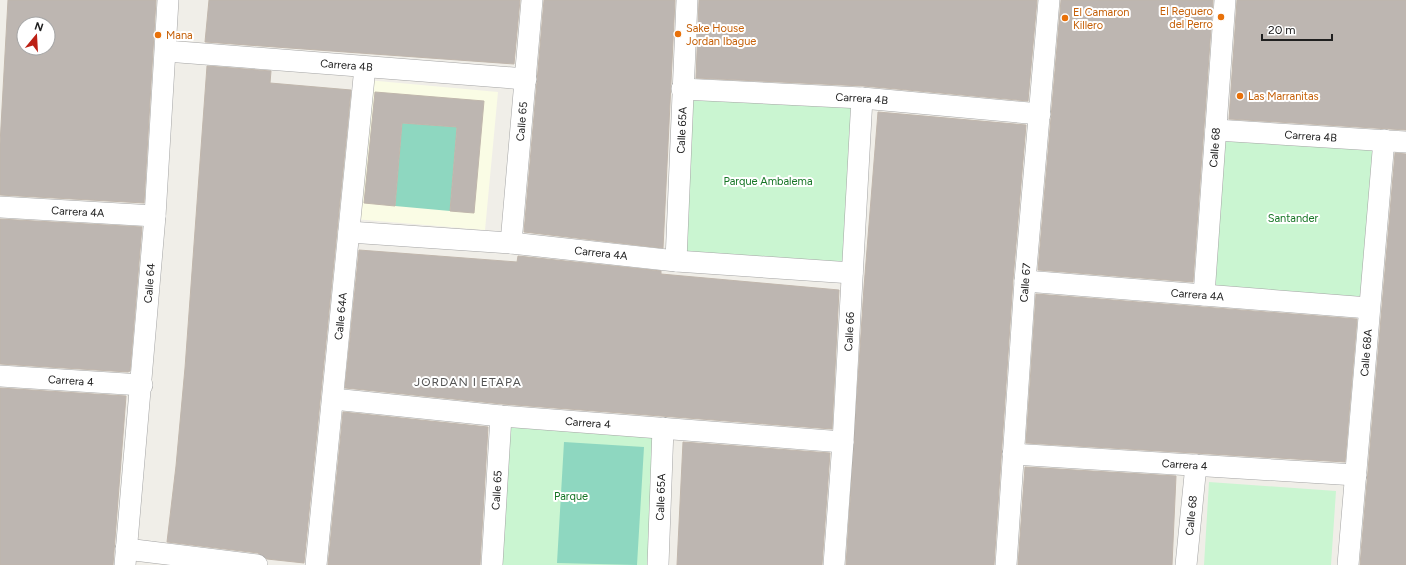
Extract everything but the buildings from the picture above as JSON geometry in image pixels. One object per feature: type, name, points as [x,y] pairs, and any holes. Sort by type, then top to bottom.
[{"type":"street","name":"Calle 64","points":[[126,557],[142,385],[155,216],[168,0]]},
{"type":"street","name":"Calle 65","points":[[511,243],[532,0]]},
{"type":"street","name":"Calle 65A","points":[[676,261],[682,89],[687,0]]},
{"type":"street","name":"Calle 67","points":[[1006,565],[1025,281],[1049,0]]},
{"type":"street","name":"Calle 68","points":[[1204,295],[1225,0]]},
{"type":"street","name":"Carrera 4B","points":[[166,51],[526,79]]},
{"type":"street","name":"Calle 64A","points":[[316,565],[365,67]]},
{"type":"street","name":"Carrera 4B","points":[[682,89],[862,98],[1040,114]]},
{"type":"street","name":"Calle 66","points":[[834,565],[843,442],[862,98]]},
{"type":"street","name":"Carrera 4B","points":[[1216,130],[1406,142]]},
{"type":"street","name":"Calle 68A","points":[[1348,565],[1384,140]]},
{"type":"street","name":"Carrera 4A","points":[[0,207],[155,216]]},
{"type":"street","name":"Carrera 4A","points":[[349,232],[511,243],[676,261],[852,273]]},
{"type":"street","name":"Carrera 4A","points":[[1025,281],[1370,308]]},
{"type":"street","name":"Carrera 4","points":[[0,376],[142,385]]},
{"type":"street","name":"Carrera 4","points":[[333,399],[501,416],[843,442]]},
{"type":"street","name":"Calle 65","points":[[492,565],[501,416]]},
{"type":"street","name":"Calle 65A","points":[[658,565],[663,428]]},
{"type":"street","name":"Carrera 4","points":[[1014,454],[1356,475]]},
{"type":"street","name":"Calle 68","points":[[1186,565],[1196,465]]},
{"type":"street","points":[[126,557],[257,565]]},
{"type":"shaded area","points":[[367,80],[498,92],[485,230],[354,219]]},
{"type":"green space","name":"Parque Ambalema","points":[[691,97],[856,105],[846,267],[683,256]]},
{"type":"green space","points":[[402,123],[457,127],[450,211],[395,206]]},
{"type":"green space","name":"Santander","points":[[1216,130],[1384,140],[1367,308],[1205,296]]},
{"type":"green space","name":"Parque","points":[[506,424],[655,432],[648,565],[498,565]]},
{"type":"green space","points":[[564,442],[644,447],[637,565],[557,563]]},
{"type":"green space","points":[[1209,482],[1336,491],[1331,565],[1204,565]]},
{"type":"place","name":"El Reguero del Perro","points":[[1221,17]]},
{"type":"place","name":"El Camaron Killero","points":[[1065,18]]},
{"type":"place","name":"Sake House Jordan Ibague","points":[[678,34]]},
{"type":"place","name":"Mana","points":[[158,35]]},
{"type":"place","name":"Las Marranitas","points":[[1240,96]]},
{"type":"district","name":"JORDAN I ETAPA","points":[[468,382]]}]
